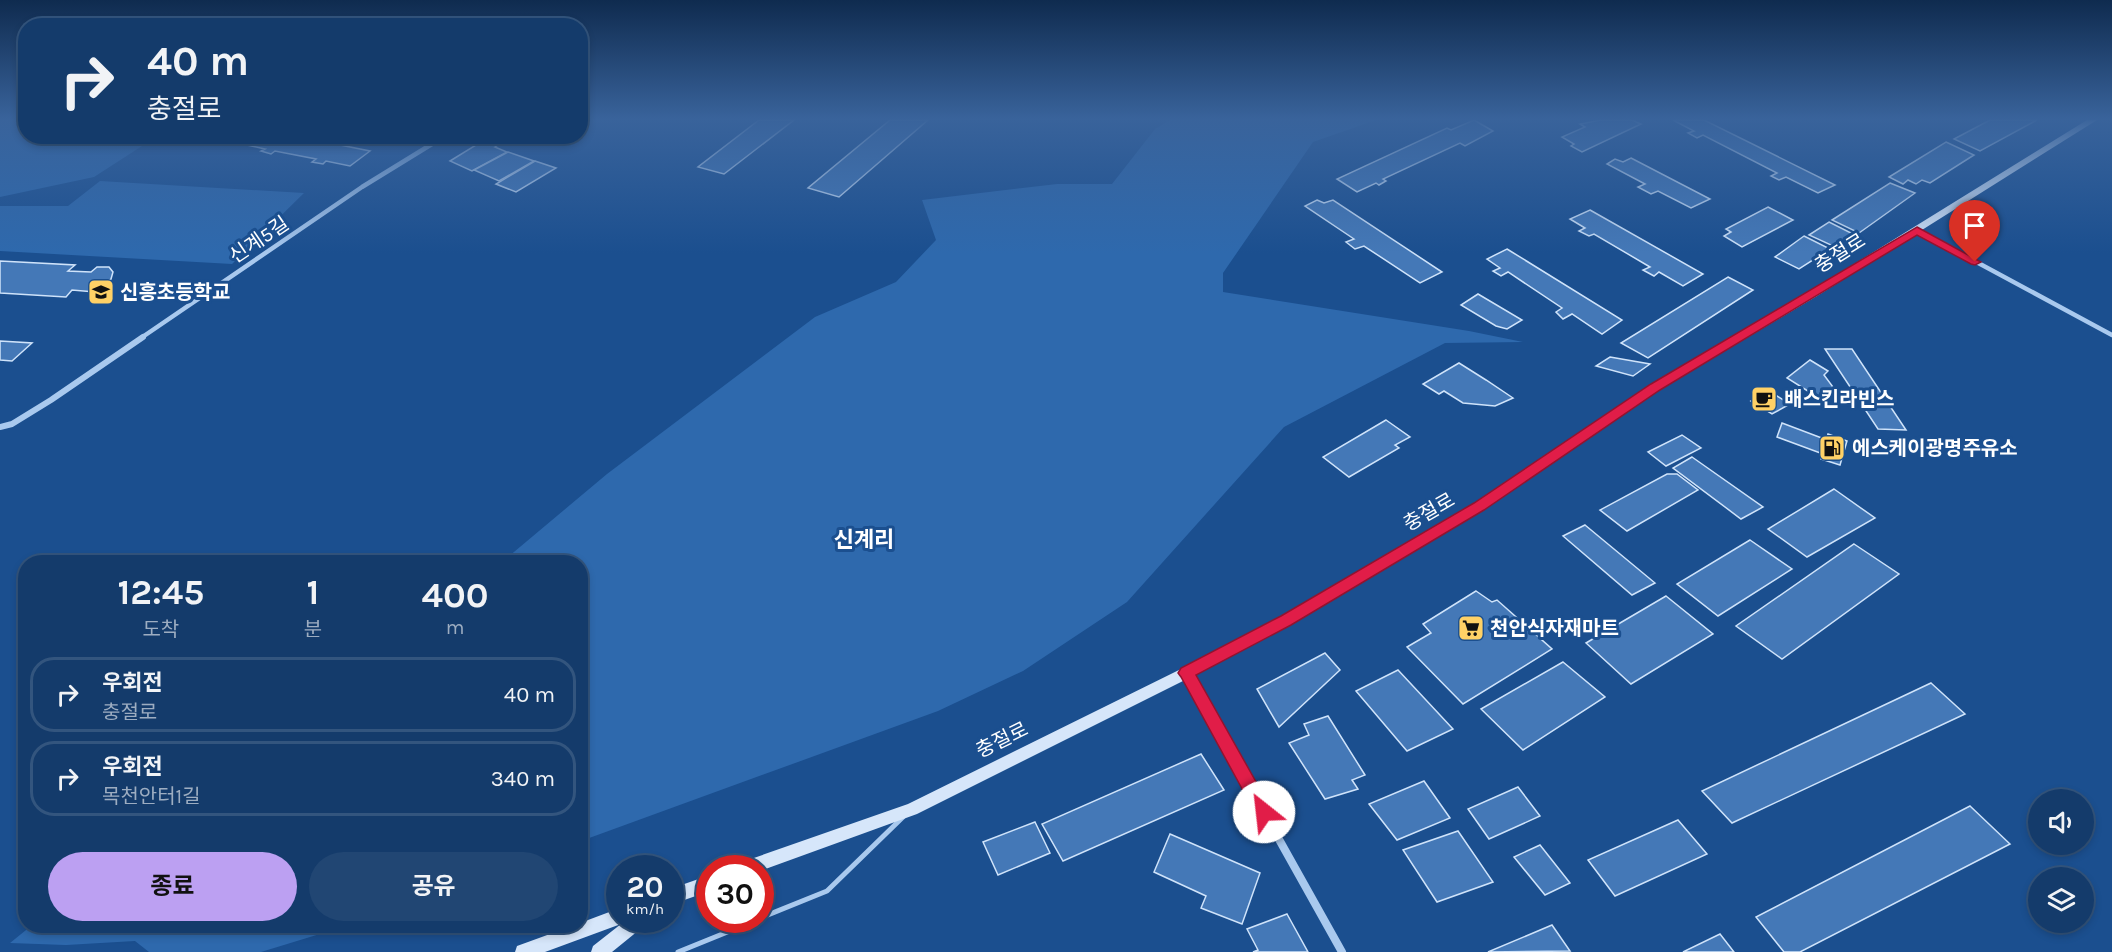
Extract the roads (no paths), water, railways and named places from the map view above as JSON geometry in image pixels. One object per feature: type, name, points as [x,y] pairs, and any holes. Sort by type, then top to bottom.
[{"type":"street","name":"신계5길","points":[[0,427],[12,424],[51,400],[362,187],[399,164]]},
{"type":"street","name":"충절로","points":[[774,858],[912,808],[1186,673],[1286,620],[1479,507],[1655,387],[2022,164]]},
{"type":"street","points":[[1917,230],[2112,335]]},
{"type":"street","points":[[1186,673],[1342,952]]},
{"type":"street","points":[[588,928],[606,921]]},
{"type":"street","points":[[523,952],[574,933]]},
{"type":"street","points":[[599,952],[622,933]]},
{"type":"lane","points":[[774,913],[827,891],[912,808]]},
{"type":"lane","points":[[678,952],[725,933]]},
{"type":"place","name":"신흥초등학교","points":[[101,292]]},
{"type":"place","name":"배스킨라빈스","points":[[1764,399]]},
{"type":"place","name":"에스케이광명주유소","points":[[1832,448]]},
{"type":"place","name":"천안식자재마트","points":[[1471,628]]},
{"type":"district","name":"신계리","points":[[864,540]]}]
